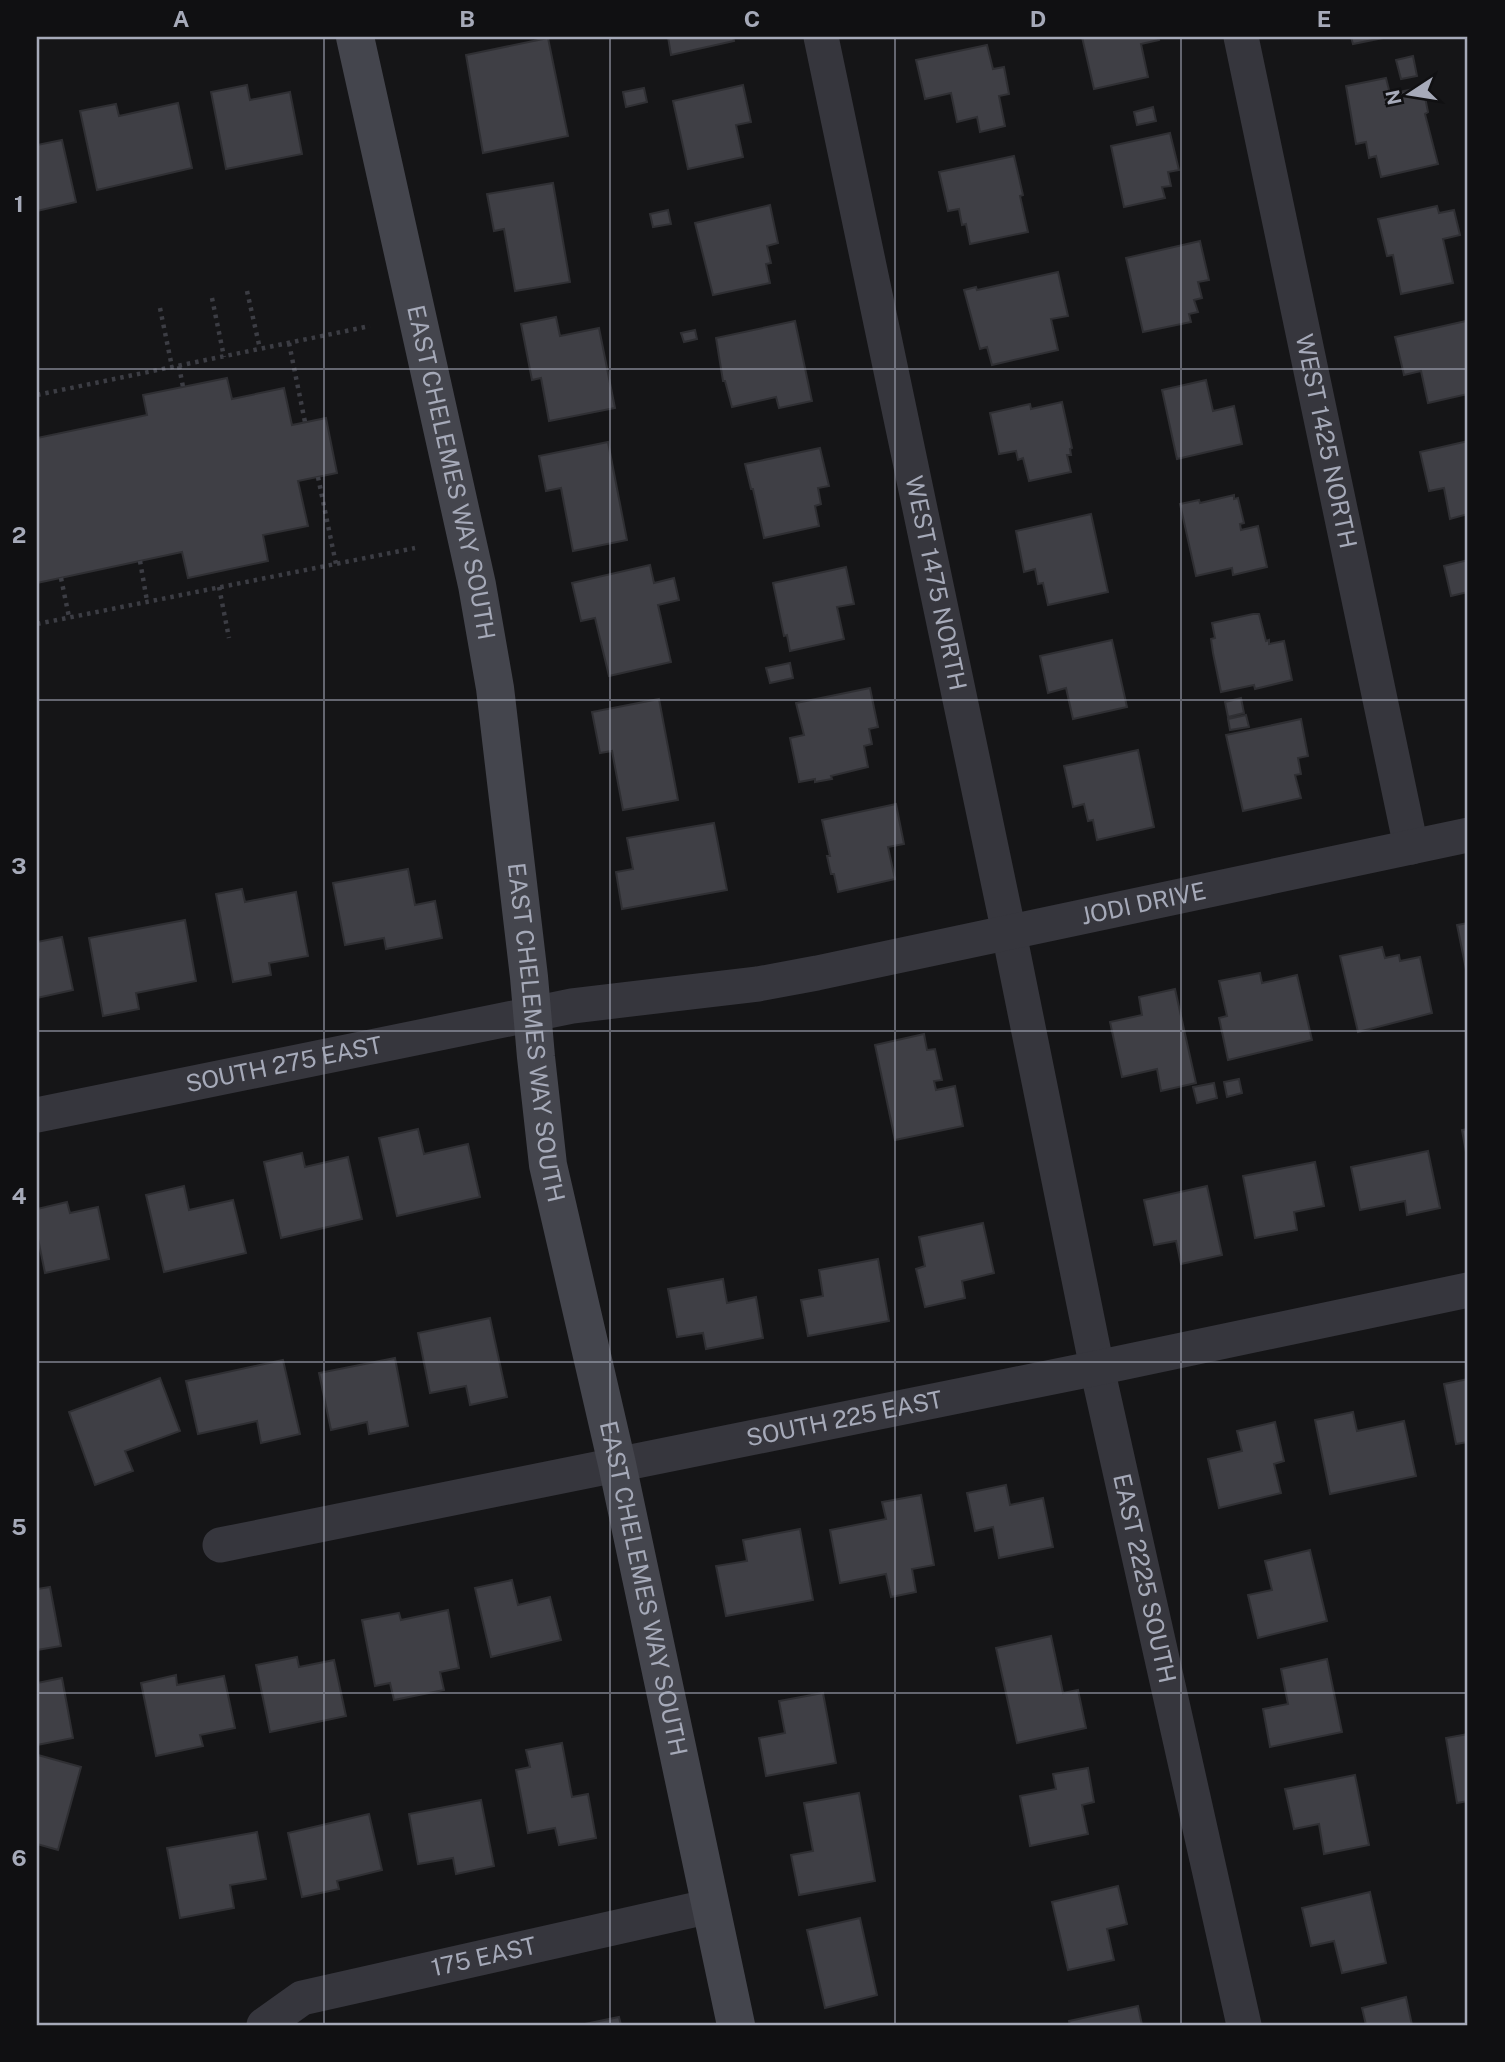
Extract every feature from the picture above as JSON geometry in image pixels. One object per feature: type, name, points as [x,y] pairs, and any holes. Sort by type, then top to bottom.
[{"type":"street","name":"EAST CHELEMES WAY SOUTH","points":[[355,37],[477,585],[495,688],[548,1165],[617,1464],[736,2025]]},
{"type":"street","name":"WEST 1475 NORTH","points":[[821,37],[1049,1131]]},
{"type":"street","name":"WEST 1425 NORTH","points":[[1241,37],[1411,847]]},
{"type":"street","name":"JODI DRIVE","points":[[817,973],[1468,835]]},
{"type":"street","name":"SOUTH 275 EAST","points":[[37,1115],[572,1006],[758,984],[817,973]]},
{"type":"street","name":"EAST 2225 SOUTH","points":[[1049,1131],[1097,1368],[1244,2025]]},
{"type":"street","name":"SOUTH 225 EAST","points":[[220,1545],[1097,1368],[1468,1290]]},
{"type":"street","name":"175 EAST","points":[[264,2025],[302,1997],[711,1906]]},
{"type":"path","points":[[247,291],[260,349]]},
{"type":"path","points":[[212,298],[224,357]]},
{"type":"path","points":[[160,308],[183,387]]},
{"type":"path","points":[[37,395],[370,326]]},
{"type":"path","points":[[289,343],[305,422]]},
{"type":"path","points":[[318,477],[336,564]]},
{"type":"path","points":[[37,624],[415,548]]},
{"type":"path","points":[[140,561],[147,601]]},
{"type":"path","points":[[61,578],[69,617]]},
{"type":"path","points":[[219,587],[229,638]]},
{"type":"building","points":[[668,37],[733,37],[734,41],[671,55]]},
{"type":"building","points":[[1082,37],[1158,37],[1159,40],[1141,44],[1148,77],[1094,89]]},
{"type":"building","points":[[1351,37],[1388,37],[1353,44]]},
{"type":"building","points":[[548,38],[568,136],[483,153],[466,55]]},
{"type":"building","points":[[987,45],[993,69],[1004,67],[1009,94],[999,96],[1005,126],[980,132],[977,117],[957,122],[951,93],[925,99],[916,60]]},
{"type":"building","points":[[1413,56],[1417,76],[1401,79],[1396,60]]},
{"type":"building","points":[[1386,78],[1390,94],[1423,87],[1428,112],[1425,114],[1438,164],[1381,177],[1376,156],[1369,158],[1366,142],[1356,144],[1346,86]]},
{"type":"building","points":[[247,85],[250,100],[290,92],[302,154],[226,169],[211,92]]},
{"type":"building","points":[[743,85],[751,122],[736,125],[743,157],[688,169],[673,101]]},
{"type":"building","points":[[644,88],[647,102],[626,107],[623,92]]},
{"type":"building","points":[[178,103],[192,168],[97,190],[80,111],[116,104],[119,116]]},
{"type":"building","points":[[1153,107],[1156,121],[1137,125],[1134,112]]},
{"type":"building","points":[[1170,133],[1179,170],[1168,172],[1171,186],[1162,187],[1165,198],[1124,207],[1111,146]]},
{"type":"building","points":[[62,140],[76,202],[37,211],[37,145]]},
{"type":"building","points":[[1014,156],[1028,232],[970,244],[966,224],[962,225],[959,209],[948,211],[939,172]]},
{"type":"building","points":[[553,183],[570,282],[515,291],[504,229],[494,231],[487,194]]},
{"type":"building","points":[[770,205],[778,243],[767,246],[771,263],[766,264],[770,283],[713,295],[695,223]]},
{"type":"building","points":[[1437,206],[1439,213],[1454,210],[1460,235],[1443,239],[1453,283],[1401,294],[1393,255],[1387,256],[1378,219]]},
{"type":"building","points":[[668,210],[671,224],[653,227],[650,214]]},
{"type":"building","points":[[1200,241],[1209,280],[1198,282],[1202,298],[1194,300],[1198,312],[1189,314],[1191,322],[1143,332],[1126,258]]},
{"type":"building","points":[[1058,272],[1068,316],[1051,319],[1058,350],[992,365],[987,347],[980,349],[964,290],[976,287],[977,290]]},
{"type":"building","points":[[556,317],[560,336],[599,328],[615,408],[549,421],[541,378],[532,380],[521,324]]},
{"type":"building","points":[[795,321],[812,401],[779,408],[776,397],[732,407],[723,381],[716,338]]},
{"type":"building","points":[[1466,321],[1468,394],[1428,403],[1421,371],[1404,375],[1395,337]]},
{"type":"building","points":[[695,330],[697,339],[684,342],[681,333]]},
{"type":"building","points":[[227,378],[232,399],[284,388],[292,425],[326,418],[337,473],[298,481],[308,526],[263,535],[268,561],[188,578],[182,552],[37,583],[37,438],[147,415],[143,395]]},
{"type":"building","points":[[1206,380],[1213,411],[1234,406],[1242,444],[1177,459],[1162,390]]},
{"type":"building","points":[[1062,402],[1072,448],[1071,455],[1067,455],[1071,472],[1029,481],[1023,458],[1018,460],[1016,451],[999,454],[990,413],[1030,404],[1031,409]]},
{"type":"building","points":[[1468,441],[1468,514],[1450,519],[1444,488],[1429,491],[1420,452]]},
{"type":"building","points":[[608,442],[627,540],[573,551],[561,488],[546,491],[539,456]]},
{"type":"building","points":[[820,448],[829,486],[818,488],[821,504],[815,506],[819,526],[764,538],[745,464]]},
{"type":"building","points":[[1234,495],[1234,499],[1238,498],[1244,523],[1240,524],[1241,530],[1258,526],[1267,567],[1233,575],[1232,568],[1196,576],[1180,504],[1199,500],[1200,503]]},
{"type":"building","points":[[1091,514],[1108,592],[1048,605],[1043,583],[1038,584],[1035,569],[1024,572],[1016,531]]},
{"type":"building","points":[[1468,560],[1468,592],[1451,596],[1444,566]]},
{"type":"building","points":[[650,565],[654,583],[674,578],[679,600],[658,605],[671,662],[609,676],[595,618],[581,621],[572,583]]},
{"type":"building","points":[[846,567],[854,604],[837,607],[844,639],[790,651],[787,635],[784,636],[773,583]]},
{"type":"building","points":[[1259,614],[1269,644],[1284,641],[1292,680],[1255,689],[1254,685],[1221,692],[1211,639],[1215,638],[1212,623]]},
{"type":"building","points":[[1112,640],[1127,707],[1073,719],[1066,688],[1048,693],[1040,656]]},
{"type":"building","points":[[790,663],[793,678],[770,683],[766,668]]},
{"type":"building","points":[[870,688],[878,727],[869,729],[872,744],[864,746],[868,767],[831,776],[832,779],[799,782],[790,738],[804,735],[796,703]]},
{"type":"building","points":[[1241,698],[1244,713],[1228,717],[1225,702]]},
{"type":"building","points":[[659,699],[678,800],[623,810],[612,751],[600,753],[592,712]]},
{"type":"building","points":[[1246,715],[1249,727],[1230,730],[1228,719]]},
{"type":"building","points":[[1301,719],[1308,756],[1298,758],[1301,774],[1295,775],[1301,798],[1243,811],[1226,735]]},
{"type":"building","points":[[1138,750],[1154,827],[1097,840],[1093,820],[1088,821],[1084,804],[1073,807],[1064,766]]},
{"type":"building","points":[[896,804],[904,844],[888,847],[895,879],[838,892],[827,856],[830,856],[822,820]]},
{"type":"building","points":[[714,823],[727,890],[622,909],[616,872],[633,869],[627,838]]},
{"type":"building","points":[[408,869],[415,905],[435,901],[442,938],[386,949],[384,938],[345,945],[333,883]]},
{"type":"building","points":[[242,889],[245,902],[296,892],[308,956],[269,963],[271,975],[233,982],[216,894]]},
{"type":"building","points":[[185,920],[196,981],[136,993],[139,1009],[103,1016],[89,938]]},
{"type":"building","points":[[1468,923],[1468,979],[1457,925]]},
{"type":"building","points":[[62,937],[73,990],[37,998],[37,942]]},
{"type":"building","points":[[1382,947],[1385,958],[1399,955],[1400,961],[1420,957],[1432,1013],[1358,1032],[1340,956]]},
{"type":"building","points":[[1260,973],[1262,983],[1297,975],[1312,1040],[1228,1060],[1219,1018],[1227,1016],[1219,981]]},
{"type":"building","points":[[1175,989],[1196,1083],[1161,1091],[1157,1069],[1122,1077],[1110,1022],[1142,1015],[1139,997]]},
{"type":"building","points":[[924,1034],[927,1050],[935,1049],[942,1080],[934,1081],[936,1090],[955,1086],[963,1126],[895,1140],[875,1045]]},
{"type":"building","points":[[1239,1079],[1242,1093],[1227,1097],[1224,1082]]},
{"type":"building","points":[[1214,1083],[1217,1098],[1197,1103],[1193,1087]]},
{"type":"building","points":[[418,1129],[424,1154],[468,1144],[480,1197],[397,1216],[379,1138]]},
{"type":"building","points":[[1468,1129],[1468,1163],[1462,1130]]},
{"type":"building","points":[[1428,1151],[1440,1208],[1407,1215],[1405,1201],[1360,1210],[1351,1167]]},
{"type":"building","points":[[302,1153],[305,1167],[348,1157],[362,1219],[281,1238],[264,1162]]},
{"type":"building","points":[[1315,1162],[1324,1206],[1294,1212],[1297,1230],[1255,1238],[1243,1176]]},
{"type":"building","points":[[184,1186],[189,1210],[233,1200],[246,1253],[164,1272],[146,1195]]},
{"type":"building","points":[[1207,1186],[1222,1255],[1181,1264],[1176,1241],[1154,1245],[1144,1200]]},
{"type":"building","points":[[67,1202],[70,1213],[98,1207],[109,1259],[45,1273],[37,1234],[37,1209]]},
{"type":"building","points":[[983,1223],[994,1273],[962,1281],[965,1298],[925,1307],[916,1269],[925,1266],[919,1237]]},
{"type":"building","points":[[878,1259],[889,1321],[808,1336],[801,1300],[823,1296],[819,1270]]},
{"type":"building","points":[[723,1279],[727,1303],[756,1297],[763,1338],[706,1349],[703,1333],[677,1337],[668,1289]]},
{"type":"building","points":[[490,1318],[507,1397],[470,1405],[466,1386],[430,1393],[418,1333]]},
{"type":"building","points":[[395,1358],[408,1426],[369,1434],[367,1422],[331,1430],[319,1373]]},
{"type":"building","points":[[283,1360],[300,1434],[261,1443],[257,1421],[198,1434],[186,1381]]},
{"type":"building","points":[[160,1378],[180,1431],[125,1451],[133,1471],[95,1485],[69,1412]]},
{"type":"building","points":[[1468,1379],[1468,1442],[1456,1444],[1444,1384]]},
{"type":"building","points":[[1353,1412],[1357,1431],[1404,1421],[1416,1476],[1330,1494],[1315,1420]]},
{"type":"building","points":[[1275,1422],[1284,1461],[1274,1464],[1281,1493],[1219,1508],[1208,1459],[1242,1451],[1237,1431]]},
{"type":"building","points":[[1006,1485],[1010,1505],[1043,1498],[1053,1547],[999,1558],[993,1527],[975,1531],[967,1493]]},
{"type":"building","points":[[921,1495],[934,1565],[912,1569],[916,1592],[891,1597],[886,1574],[840,1583],[830,1530],[886,1519],[882,1502]]},
{"type":"building","points":[[800,1529],[813,1600],[726,1616],[716,1566],[747,1561],[743,1540]]},
{"type":"building","points":[[1310,1550],[1327,1621],[1258,1638],[1248,1595],[1272,1590],[1265,1561]]},
{"type":"building","points":[[512,1580],[518,1605],[550,1597],[561,1640],[491,1657],[475,1588]]},
{"type":"building","points":[[50,1587],[61,1646],[37,1650],[37,1589]]},
{"type":"building","points":[[448,1610],[459,1668],[440,1672],[444,1690],[394,1700],[390,1683],[375,1686],[362,1620],[399,1613],[401,1620]]},
{"type":"building","points":[[1051,1636],[1063,1693],[1078,1690],[1086,1728],[1017,1743],[996,1648]]},
{"type":"building","points":[[297,1657],[299,1667],[334,1660],[346,1716],[270,1732],[256,1665]]},
{"type":"building","points":[[1327,1659],[1342,1732],[1270,1747],[1263,1709],[1288,1704],[1281,1669]]},
{"type":"building","points":[[176,1675],[177,1685],[224,1676],[235,1728],[200,1735],[203,1746],[156,1756],[141,1683]]},
{"type":"building","points":[[62,1678],[73,1738],[37,1745],[37,1683]]},
{"type":"building","points":[[823,1693],[836,1763],[766,1776],[759,1738],[785,1733],[779,1701]]},
{"type":"building","points":[[1468,1734],[1468,1801],[1457,1803],[1446,1738]]},
{"type":"building","points":[[562,1743],[572,1797],[588,1794],[596,1838],[559,1845],[555,1828],[528,1833],[516,1770],[530,1767],[526,1750]]},
{"type":"building","points":[[38,1755],[81,1767],[58,1850],[37,1844]]},
{"type":"building","points":[[1088,1768],[1094,1802],[1082,1805],[1088,1834],[1030,1846],[1020,1796],[1056,1789],[1053,1774]]},
{"type":"building","points":[[1355,1775],[1369,1845],[1324,1854],[1319,1824],[1294,1829],[1285,1789]]},
{"type":"building","points":[[859,1793],[875,1881],[799,1895],[791,1855],[813,1851],[804,1803]]},
{"type":"building","points":[[481,1800],[494,1866],[456,1874],[453,1858],[418,1864],[409,1814]]},
{"type":"building","points":[[369,1814],[382,1870],[337,1881],[339,1889],[302,1897],[288,1833]]},
{"type":"building","points":[[257,1832],[266,1879],[230,1885],[234,1908],[180,1918],[167,1848]]},
{"type":"building","points":[[1118,1886],[1127,1924],[1107,1929],[1114,1960],[1068,1970],[1052,1902]]},
{"type":"building","points":[[1370,1892],[1386,1963],[1342,1973],[1334,1941],[1311,1946],[1302,1908]]},
{"type":"building","points":[[860,1918],[877,1995],[825,2008],[807,1930]]},
{"type":"building","points":[[1406,1997],[1412,2025],[1366,2025],[1362,2008]]},
{"type":"building","points":[[1138,2006],[1142,2025],[1070,2025],[1069,2021]]},
{"type":"building","points":[[619,2017],[621,2025],[580,2025]]}]
